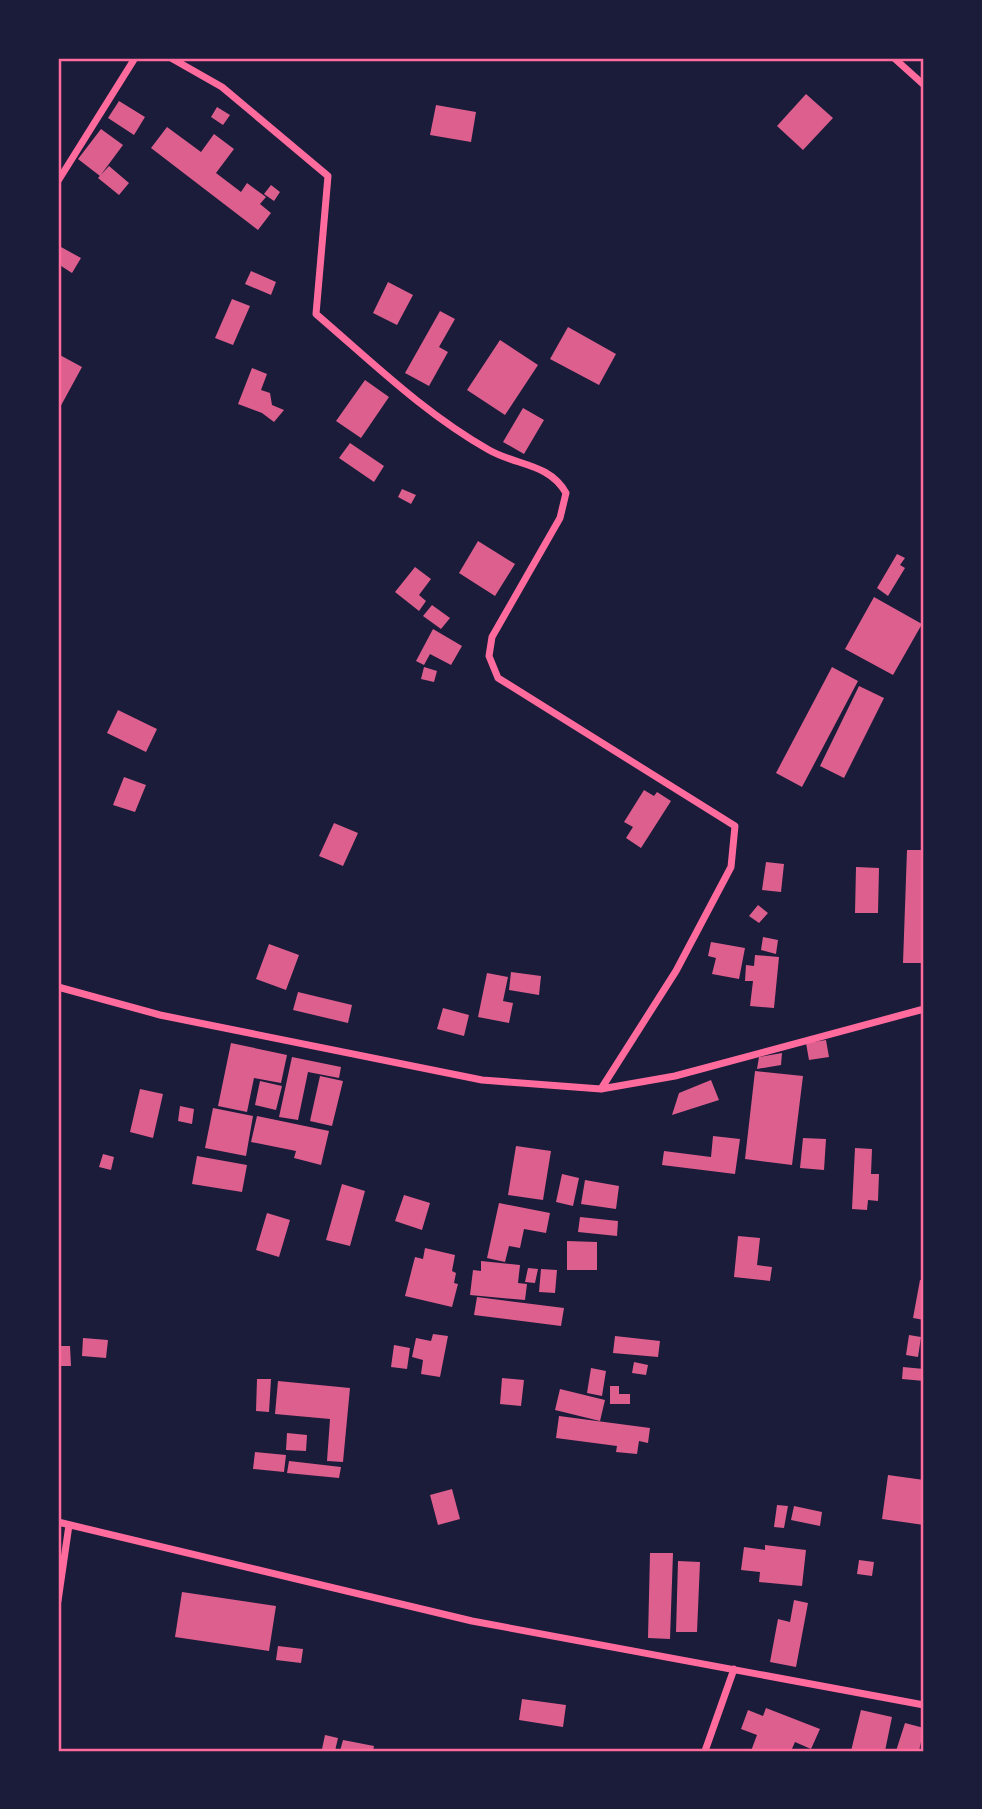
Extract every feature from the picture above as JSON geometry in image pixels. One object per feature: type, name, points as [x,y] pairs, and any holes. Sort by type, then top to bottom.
[{"type":"street","points":[[58,181],[135,58]]},
{"type":"street","points":[[170,58],[222,87],[328,176],[316,314],[441,420],[488,450],[557,477],[566,493],[561,518],[492,637],[489,656],[498,678],[735,826],[731,867],[676,971],[601,1089]]},
{"type":"street","points":[[894,58],[924,85]]},
{"type":"street","points":[[58,987],[160,1015],[482,1080],[601,1089],[675,1076],[924,1009]]},
{"type":"street","points":[[58,1522],[472,1621],[924,1705]]},
{"type":"street","points":[[58,1601],[69,1525]]},
{"type":"street","points":[[705,1751],[733,1669]]},
{"type":"building","points":[[806,94],[833,118],[803,150],[777,126]]},
{"type":"building","points":[[119,101],[145,117],[134,135],[108,118]]},
{"type":"building","points":[[436,105],[476,112],[471,142],[430,135]]},
{"type":"building","points":[[217,107],[230,115],[223,125],[211,117]]},
{"type":"building","points":[[167,127],[201,152],[214,134],[234,149],[216,173],[241,192],[247,183],[266,197],[260,204],[271,213],[258,230],[151,148]]},
{"type":"building","points":[[101,129],[123,145],[100,176],[78,159]]},
{"type":"building","points":[[109,166],[129,183],[119,195],[98,178]]},
{"type":"building","points":[[271,185],[280,192],[274,201],[264,194]]},
{"type":"building","points":[[61,247],[81,258],[72,273],[58,264]]},
{"type":"building","points":[[251,271],[276,282],[271,295],[245,284]]},
{"type":"building","points":[[388,282],[413,295],[397,325],[373,313]]},
{"type":"building","points":[[232,299],[250,306],[233,345],[215,338]]},
{"type":"building","points":[[440,311],[455,319],[439,347],[448,352],[429,386],[405,373]]},
{"type":"building","points":[[568,327],[616,354],[599,385],[550,359]]},
{"type":"building","points":[[500,340],[538,365],[505,415],[467,390]]},
{"type":"building","points":[[58,354],[82,367],[58,411]]},
{"type":"building","points":[[252,368],[267,374],[261,390],[270,393],[272,405],[284,410],[274,422],[262,413],[238,404]]},
{"type":"building","points":[[365,380],[389,397],[361,438],[336,421]]},
{"type":"building","points":[[523,408],[544,420],[524,454],[503,442]]},
{"type":"building","points":[[350,443],[384,466],[374,482],[339,458]]},
{"type":"building","points":[[402,489],[416,495],[411,504],[398,497]]},
{"type":"building","points":[[478,541],[515,564],[495,596],[459,573]]},
{"type":"building","points":[[897,554],[905,558],[900,565],[905,568],[888,596],[877,588]]},
{"type":"building","points":[[415,567],[431,579],[419,595],[426,601],[419,611],[395,592]]},
{"type":"building","points":[[874,597],[922,624],[893,675],[845,649]]},
{"type":"building","points":[[432,605],[450,618],[441,629],[423,616]]},
{"type":"building","points":[[433,629],[462,646],[451,665],[430,654],[424,665],[416,661]]},
{"type":"building","points":[[424,667],[437,671],[434,682],[421,679]]},
{"type":"building","points":[[832,667],[858,681],[802,787],[776,773]]},
{"type":"building","points":[[859,686],[884,698],[844,778],[820,766]]},
{"type":"building","points":[[118,710],[157,729],[146,752],[107,733]]},
{"type":"building","points":[[124,777],[146,785],[135,812],[113,805]]},
{"type":"building","points":[[644,790],[654,796],[657,792],[671,801],[641,848],[626,838],[633,827],[624,822]]},
{"type":"building","points":[[334,823],[358,833],[343,866],[319,856]]},
{"type":"building","points":[[907,850],[924,850],[924,963],[903,963]]},
{"type":"building","points":[[766,862],[784,864],[781,892],[762,890]]},
{"type":"building","points":[[856,867],[879,868],[878,913],[855,913]]},
{"type":"building","points":[[758,905],[768,913],[759,923],[749,916]]},
{"type":"building","points":[[763,937],[778,940],[776,954],[761,950]]},
{"type":"building","points":[[711,942],[745,948],[739,979],[712,974],[716,958],[708,956]]},
{"type":"building","points":[[269,944],[299,955],[286,990],[256,979]]},
{"type":"building","points":[[755,955],[779,957],[774,1008],[750,1006],[753,981],[745,981],[746,965],[754,966]]},
{"type":"building","points":[[511,972],[541,976],[539,995],[509,990]]},
{"type":"building","points":[[487,973],[508,977],[503,1001],[513,1003],[509,1023],[478,1017]]},
{"type":"building","points":[[298,992],[352,1005],[348,1023],[293,1010]]},
{"type":"building","points":[[443,1008],[469,1015],[464,1036],[437,1029]]},
{"type":"building","points":[[826,1040],[829,1057],[809,1060],[806,1043]]},
{"type":"building","points":[[231,1043],[287,1055],[281,1083],[254,1078],[247,1112],[218,1106]]},
{"type":"building","points":[[782,1053],[781,1065],[757,1069],[759,1057]]},
{"type":"building","points":[[292,1057],[341,1067],[339,1078],[308,1072],[298,1120],[279,1117]]},
{"type":"building","points":[[755,1071],[803,1076],[792,1165],[745,1159]]},
{"type":"building","points":[[320,1076],[343,1081],[332,1126],[310,1121]]},
{"type":"building","points":[[711,1080],[719,1100],[672,1115],[679,1093]]},
{"type":"building","points":[[260,1081],[282,1086],[276,1110],[255,1105]]},
{"type":"building","points":[[140,1089],[163,1094],[153,1138],[130,1132]]},
{"type":"building","points":[[180,1106],[194,1109],[192,1124],[178,1121]]},
{"type":"building","points":[[213,1108],[253,1116],[246,1156],[205,1148]]},
{"type":"building","points":[[257,1116],[329,1131],[321,1165],[294,1158],[296,1151],[251,1142]]},
{"type":"building","points":[[713,1136],[740,1139],[735,1174],[662,1165],[664,1151],[711,1157]]},
{"type":"building","points":[[803,1138],[826,1139],[824,1170],[800,1168]]},
{"type":"building","points":[[516,1146],[551,1151],[543,1200],[508,1195]]},
{"type":"building","points":[[855,1148],[872,1149],[871,1174],[879,1174],[878,1201],[868,1200],[867,1210],[852,1209]]},
{"type":"building","points":[[103,1154],[114,1157],[111,1170],[99,1167]]},
{"type":"building","points":[[197,1156],[247,1165],[242,1192],[192,1184]]},
{"type":"building","points":[[562,1174],[579,1178],[573,1206],[556,1202]]},
{"type":"building","points":[[585,1180],[619,1186],[616,1209],[581,1204]]},
{"type":"building","points":[[342,1184],[365,1191],[350,1246],[326,1240]]},
{"type":"building","points":[[404,1195],[430,1203],[422,1230],[395,1221]]},
{"type":"building","points":[[499,1203],[550,1213],[546,1233],[524,1229],[520,1248],[509,1246],[505,1262],[487,1258]]},
{"type":"building","points":[[267,1213],[290,1220],[279,1257],[256,1250]]},
{"type":"building","points":[[580,1217],[618,1221],[617,1236],[578,1232]]},
{"type":"building","points":[[738,1236],[760,1238],[757,1265],[772,1267],[770,1281],[734,1277]]},
{"type":"building","points":[[567,1241],[597,1242],[597,1270],[567,1270]]},
{"type":"building","points":[[425,1248],[455,1255],[452,1271],[456,1273],[454,1283],[458,1284],[452,1307],[405,1296],[415,1257],[423,1259]]},
{"type":"building","points":[[481,1261],[520,1265],[518,1283],[527,1284],[525,1300],[470,1295],[473,1270],[481,1271]]},
{"type":"building","points":[[528,1268],[538,1269],[535,1283],[525,1282]]},
{"type":"building","points":[[541,1269],[557,1270],[555,1293],[539,1292]]},
{"type":"building","points":[[920,1280],[924,1280],[924,1320],[913,1318]]},
{"type":"building","points":[[477,1297],[564,1308],[561,1326],[474,1315]]},
{"type":"building","points":[[433,1334],[448,1336],[440,1377],[421,1374],[423,1360],[412,1357],[416,1338],[431,1341]]},
{"type":"building","points":[[909,1335],[921,1337],[918,1357],[906,1355]]},
{"type":"building","points":[[615,1336],[660,1341],[658,1357],[613,1353]]},
{"type":"building","points":[[83,1338],[108,1340],[106,1358],[82,1356]]},
{"type":"building","points":[[394,1345],[410,1348],[407,1369],[391,1367]]},
{"type":"building","points":[[58,1346],[70,1346],[71,1366],[58,1366]]},
{"type":"building","points":[[634,1362],[648,1365],[646,1375],[632,1373]]},
{"type":"building","points":[[903,1367],[924,1369],[924,1381],[902,1379]]},
{"type":"building","points":[[591,1368],[606,1371],[602,1396],[587,1393]]},
{"type":"building","points":[[502,1378],[524,1380],[521,1406],[500,1404]]},
{"type":"building","points":[[257,1379],[271,1379],[269,1412],[256,1411]]},
{"type":"building","points":[[278,1381],[350,1388],[343,1462],[327,1461],[330,1419],[275,1414]]},
{"type":"building","points":[[610,1386],[619,1386],[619,1394],[630,1394],[630,1404],[610,1404]]},
{"type":"building","points":[[560,1389],[605,1400],[600,1421],[555,1410]]},
{"type":"building","points":[[559,1416],[650,1428],[648,1443],[639,1441],[637,1454],[616,1452],[617,1446],[556,1438]]},
{"type":"building","points":[[287,1433],[307,1435],[306,1451],[286,1450]]},
{"type":"building","points":[[255,1452],[286,1455],[284,1472],[253,1469]]},
{"type":"building","points":[[289,1461],[341,1467],[339,1478],[287,1473]]},
{"type":"building","points":[[888,1475],[924,1480],[924,1525],[882,1519]]},
{"type":"building","points":[[452,1489],[460,1519],[438,1525],[430,1495]]},
{"type":"building","points":[[777,1505],[788,1506],[784,1528],[774,1527]]},
{"type":"building","points":[[794,1506],[822,1512],[820,1526],[791,1520]]},
{"type":"building","points":[[765,1545],[806,1550],[802,1586],[759,1582],[760,1572],[741,1570],[744,1547],[765,1550]]},
{"type":"building","points":[[650,1553],[673,1553],[670,1639],[648,1638]]},
{"type":"building","points":[[859,1560],[874,1562],[872,1576],[857,1574]]},
{"type":"building","points":[[678,1561],[700,1562],[697,1632],[676,1632]]},
{"type":"building","points":[[182,1592],[276,1606],[269,1651],[175,1637]]},
{"type":"building","points":[[794,1600],[808,1603],[796,1667],[770,1662],[778,1619],[790,1622]]},
{"type":"building","points":[[278,1646],[303,1649],[301,1663],[276,1660]]},
{"type":"building","points":[[522,1699],[566,1705],[563,1727],[519,1720]]},
{"type":"building","points":[[766,1708],[820,1729],[811,1749],[795,1742],[791,1751],[751,1751],[757,1735],[741,1729],[748,1710],[763,1716]]},
{"type":"building","points":[[861,1710],[892,1717],[885,1751],[851,1751]]},
{"type":"building","points":[[905,1723],[924,1728],[919,1751],[896,1751]]},
{"type":"building","points":[[325,1735],[338,1738],[335,1751],[322,1749]]},
{"type":"building","points":[[343,1740],[374,1746],[373,1751],[340,1751]]}]
